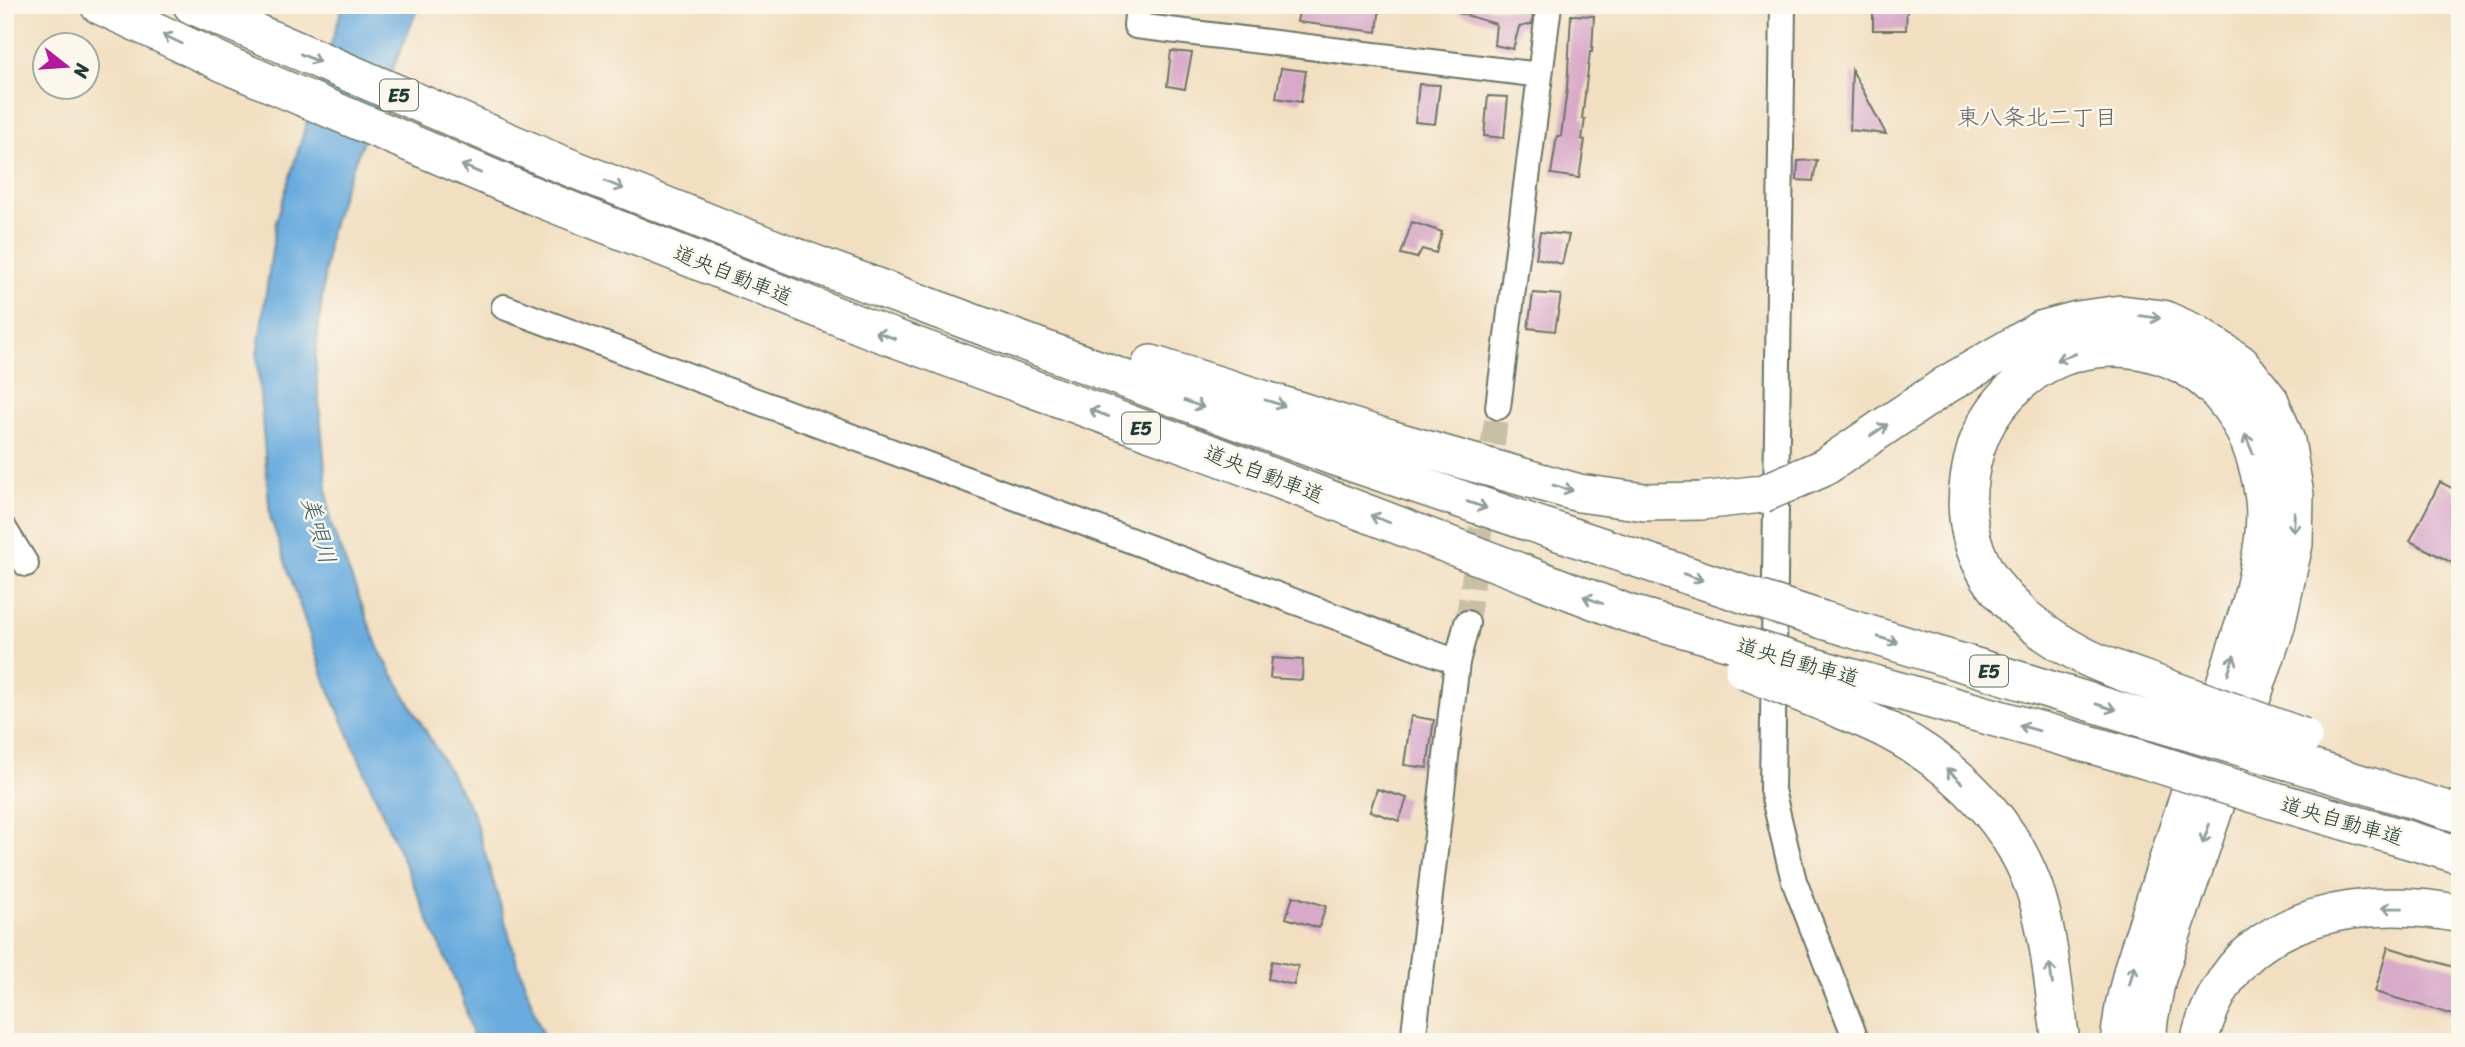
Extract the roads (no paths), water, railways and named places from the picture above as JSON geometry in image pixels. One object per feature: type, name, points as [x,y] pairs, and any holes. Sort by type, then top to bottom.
[{"type":"highway","name":"道央自動車道","points":[[99,5],[234,68],[534,196],[872,330],[1217,456],[1820,685],[2141,760],[2460,855]]},
{"type":"highway","name":"道央自動車道","points":[[192,5],[551,160],[788,254],[1332,456],[1823,620],[2155,722],[2297,749],[2443,809]]},
{"type":"highway","points":[[788,254],[1024,324],[1391,439],[1579,492],[1645,502],[1701,501],[1762,494],[1823,468],[1946,385],[2040,330],[2077,320],[2122,314],[2163,319],[2197,334],[2239,363],[2270,401],[2286,441],[2295,495],[2294,544],[2286,591],[2276,626],[2157,978],[2147,1042]]},
{"type":"highway","points":[[2119,1042],[2133,968],[2251,603],[2262,548],[2264,501],[2258,464],[2236,414],[2204,377],[2181,363],[2132,348],[2086,351],[2060,358],[2033,373],[2011,391],[1992,413],[1979,439],[1967,489],[1966,514],[1972,544],[1983,568],[2001,595],[2030,622],[2089,658],[2167,688],[2297,749]]},
{"type":"highway","points":[[1820,685],[1942,765],[1986,804],[2016,847],[2043,918],[2061,1042]]},
{"type":"highway","points":[[2199,1042],[2202,1029],[2225,981],[2252,950],[2293,926],[2341,912],[2386,907],[2441,910],[2460,914]]},
{"type":"street","points":[[1138,5],[1136,26],[1540,75]]},
{"type":"street","points":[[1498,407],[1549,5]]},
{"type":"street","points":[[1783,5],[1772,790],[1794,881],[1857,1042]]},
{"type":"street","points":[[504,307],[1457,662]]},
{"type":"street","points":[[5,530],[26,564]]},
{"type":"street","points":[[1413,1042],[1457,662],[1466,623]]},
{"type":"water","name":"美唄川","points":[[343,5],[419,5],[344,188],[329,236],[315,359],[330,522],[379,650],[473,813],[516,958],[545,1042],[474,1042],[463,999],[324,678],[270,516],[257,357],[276,222]]},
{"type":"tunnel","points":[[1467,623],[1498,407]]},
{"type":"district","name":"東八条北二丁目","points":[[2037,117]]}]
